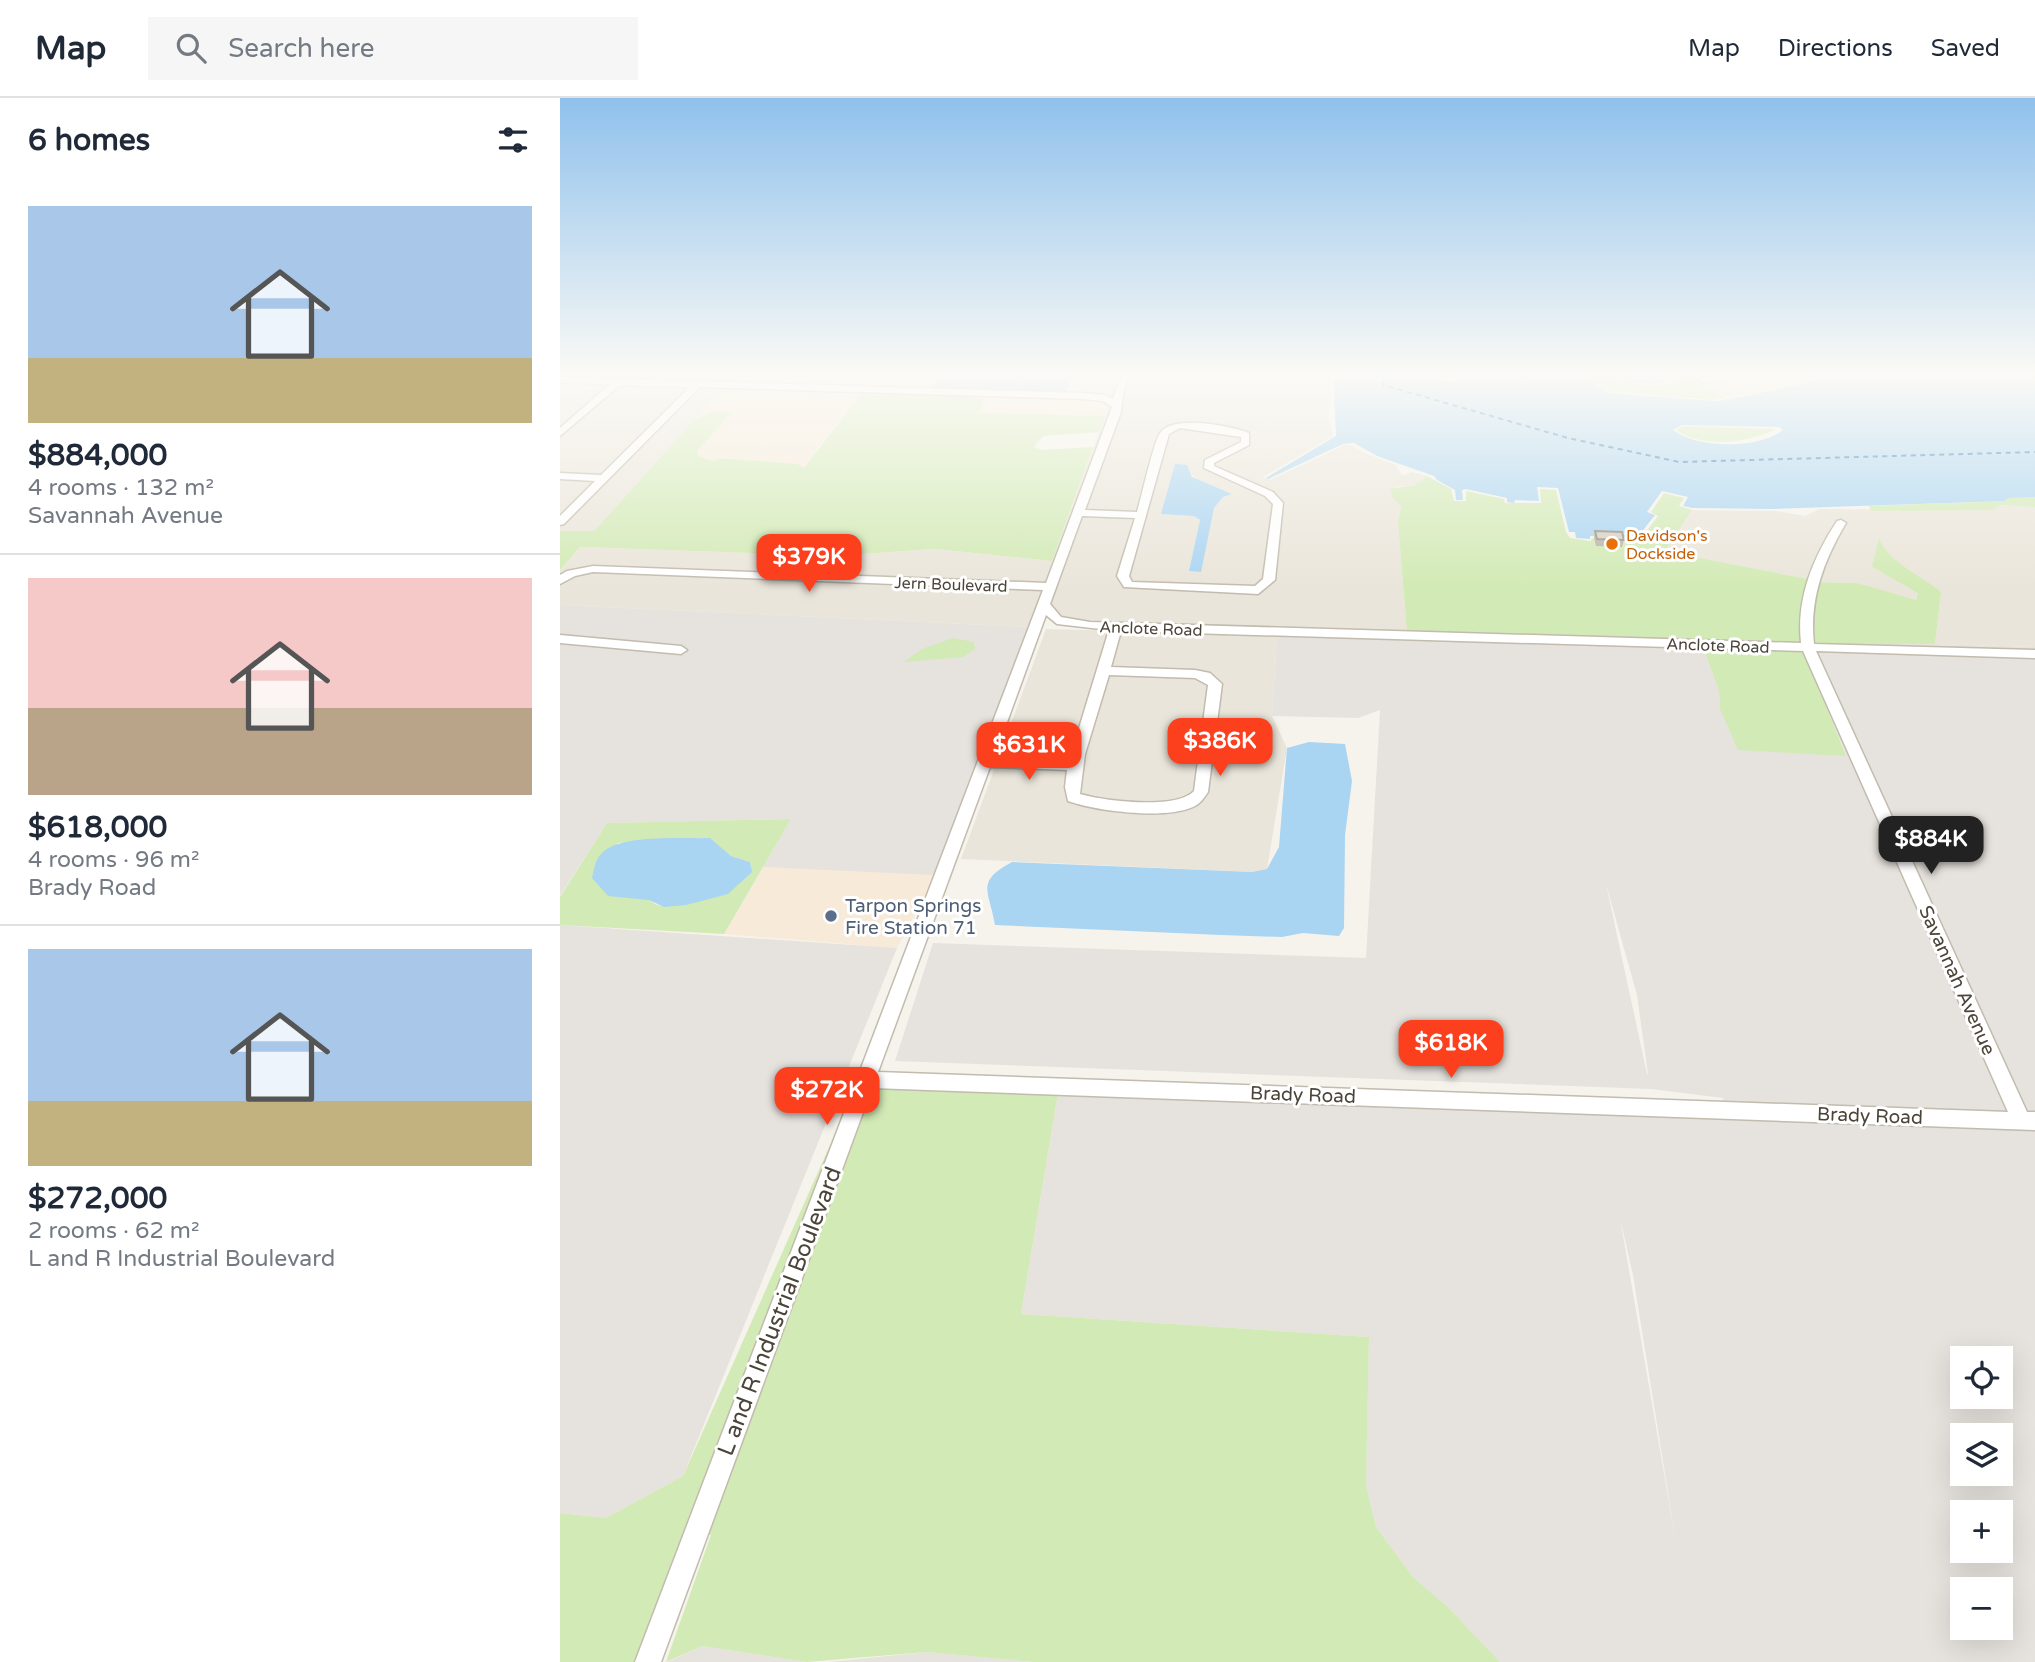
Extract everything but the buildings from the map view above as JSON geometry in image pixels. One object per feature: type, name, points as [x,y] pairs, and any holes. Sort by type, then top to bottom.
[{"type":"street","points":[[560,522],[636,445]]},
{"type":"street","points":[[1048,597],[1103,445]]},
{"type":"street","points":[[1161,445],[1123,576],[1128,585],[1258,590],[1269,580],[1278,503],[1265,492],[1209,468],[1209,462],[1242,445]]},
{"type":"street","points":[[560,476],[603,478]]},
{"type":"street","points":[[1079,513],[1141,515]]},
{"type":"street","points":[[1808,647],[1805,630],[1811,582],[1841,523]]},
{"type":"street","name":"Jern Boulevard","points":[[560,580],[571,573],[593,569],[1048,597]]},
{"type":"street","name":"Anclote Road","points":[[1048,597],[1057,620],[1068,624],[1116,627],[2035,654]]},
{"type":"street","name":"L and R Industrial Boulevard","points":[[648,1662],[1048,597]]},
{"type":"street","points":[[1104,671],[1195,674],[1211,679],[1215,684],[1200,792],[1192,802],[1181,806],[1081,801],[1073,797],[1071,792],[1075,766],[1116,627]]},
{"type":"street","points":[[560,639],[681,650]]},
{"type":"street","name":"Savannah Avenue","points":[[1808,647],[2028,1121]]},
{"type":"street","points":[[984,762],[1075,766]]},
{"type":"street","name":"Brady Road","points":[[866,1080],[2028,1121]]},
{"type":"shaded area","points":[[560,445],[634,445],[602,476],[560,474]]},
{"type":"shaded area","points":[[641,445],[671,445],[594,531],[560,531],[560,526]]},
{"type":"shaded area","points":[[702,445],[821,445],[804,468],[798,464],[719,458],[713,461],[698,456],[697,451]]},
{"type":"shaded area","points":[[1094,445],[1098,445],[1048,585],[595,567],[560,577],[560,570],[580,547],[833,556],[935,549],[1052,561]]},
{"type":"shaded area","points":[[1105,445],[1157,445],[1137,513],[1083,511]]},
{"type":"shaded area","points":[[1165,445],[1239,445],[1205,468],[1211,473],[1266,495],[1274,503],[1265,579],[1256,587],[1135,584],[1127,579]],"holes":[[[1189,472],[1201,483],[1232,494],[1223,497],[1214,508],[1200,572],[1189,571],[1200,520],[1194,516],[1162,514]]]},
{"type":"shaded area","points":[[1245,445],[1318,445],[1263,477],[1270,480],[1345,445],[1351,445],[1396,465],[1402,476],[1412,472],[1427,476],[1415,485],[1396,487],[1393,499],[1401,506],[1398,523],[1407,632],[1091,623],[1060,617],[1050,606],[1082,516],[1136,517],[1118,576],[1125,587],[1248,593],[1260,592],[1273,580],[1282,502],[1271,492],[1212,467],[1213,463]]},
{"type":"shaded area","points":[[560,478],[597,480],[560,518]]},
{"type":"shaded area","points":[[2001,505],[2035,507],[2035,647],[1935,644],[1941,592],[1896,561],[1883,547],[1872,567],[1919,593],[1915,601],[1857,583],[1816,582],[1846,523],[1839,520],[1828,535],[1808,579],[1665,551],[1692,510],[1776,511],[1805,516],[1819,509],[1993,510]]},
{"type":"shaded area","points":[[591,572],[1046,590],[1030,627],[560,605],[560,582],[573,575]]},
{"type":"shaded area","points":[[560,605],[1030,627],[936,875],[763,867],[791,819],[607,823],[560,896],[560,643],[682,654],[687,648],[560,636]]},
{"type":"shaded area","points":[[1046,629],[1277,635],[1272,716],[1287,748],[1267,869],[1252,872],[961,859]]},
{"type":"shaded area","points":[[1277,635],[1703,647],[1719,691],[1720,709],[1846,755],[1804,650],[2011,1114],[1724,1103],[1723,1098],[1651,1089],[895,1061],[933,943],[1366,958],[1380,710],[1358,718],[1272,716]],"holes":[[[1606,884],[1637,995],[1648,1074]]]},
{"type":"shaded area","points":[[1901,643],[2035,647],[2035,651],[1837,645]]},
{"type":"shaded area","points":[[1814,650],[2035,657],[2035,1115],[2025,1114]]},
{"type":"shaded area","points":[[763,867],[937,873],[897,948],[724,934]]},
{"type":"shaded area","points":[[560,925],[897,948],[683,1476],[606,1518],[560,1513]]},
{"type":"shaded area","points":[[1058,1093],[2035,1128],[2035,1662],[1500,1662],[1449,1608],[1413,1577],[1376,1527],[1366,1485],[1369,1337],[1021,1314]],"holes":[[[1620,1218],[1633,1275],[1677,1546]]]},
{"type":"shaded area","points":[[702,1646],[807,1662],[667,1662]]},
{"type":"shaded area","points":[[926,1652],[1033,1662],[829,1662]]},
{"type":"green space","points":[[671,445],[702,445],[697,451],[698,456],[713,461],[719,458],[798,464],[804,468],[822,445],[1036,445],[1034,447],[1042,450],[1093,447],[1052,561],[935,549],[833,556],[580,547],[560,570],[560,531],[594,531]]},
{"type":"green space","points":[[1427,476],[1451,489],[1454,501],[1466,501],[1466,491],[1504,499],[1505,503],[1541,503],[1540,489],[1556,490],[1566,532],[1570,538],[1590,541],[1593,538],[1640,540],[1658,516],[1651,512],[1664,493],[1684,498],[1679,506],[1692,510],[1665,551],[1808,579],[1800,628],[1803,644],[1407,632],[1398,523],[1401,506],[1393,499],[1390,489],[1415,485]]},
{"type":"green space","points":[[2035,497],[2035,507],[2001,505],[1993,510],[1871,511],[1869,506],[2004,501],[2008,498]]},
{"type":"green space","points":[[1879,538],[1898,562],[1941,592],[1935,644],[1812,644],[1809,631],[1816,582],[1857,583],[1916,600],[1918,593],[1872,567]]},
{"type":"green space","points":[[953,638],[974,642],[975,649],[963,657],[904,662],[922,649]]},
{"type":"green space","points":[[1703,647],[1804,650],[1846,756],[1738,750],[1720,709],[1719,691]]},
{"type":"green space","points":[[791,819],[724,934],[560,925],[560,897],[607,823]],"holes":[[[709,838],[731,856],[750,862],[751,866],[700,897],[671,906],[659,905],[644,893],[617,843]]]},
{"type":"green space","points":[[858,1082],[635,1662],[560,1662],[560,1513],[606,1518],[683,1476]]},
{"type":"green space","points":[[870,1086],[1058,1093],[1021,1314],[1369,1337],[1366,1485],[1376,1527],[1413,1577],[1449,1608],[1500,1662],[1033,1662],[926,1652],[807,1662],[702,1646],[666,1662],[711,1535],[705,1533]]},
{"type":"water","points":[[1321,445],[1341,445],[1268,479],[1266,478]]},
{"type":"water","points":[[1358,445],[2035,445],[2035,497],[2008,498],[2004,501],[1772,509],[1692,508],[1683,506],[1688,497],[1662,491],[1647,512],[1655,515],[1637,538],[1590,536],[1590,539],[1576,538],[1575,532],[1569,532],[1558,488],[1537,487],[1539,501],[1507,502],[1507,498],[1466,489],[1462,490],[1463,500],[1456,500],[1455,490],[1434,476],[1377,456]]},
{"type":"water","points":[[1175,464],[1187,465],[1192,477],[1232,494],[1223,497],[1214,508],[1201,572],[1189,571],[1200,520],[1194,516],[1161,514]]},
{"type":"water","points":[[1309,742],[1345,744],[1352,781],[1345,835],[1344,928],[1339,936],[1303,933],[1282,937],[995,925],[987,888],[993,875],[1012,862],[1252,872],[1267,869],[1279,847],[1287,748]]},
{"type":"water","points":[[710,838],[731,856],[750,862],[752,872],[728,894],[686,905],[664,907],[649,900],[608,896],[592,878],[596,862],[602,853],[611,847],[637,840]]},
{"type":"ferry route","points":[[1600,445],[1679,462],[2035,452]]},
{"type":"place","name":"Davidson's Dockside","points":[[1612,544]]},
{"type":"place","name":"Tarpon Springs Fire Station 71","points":[[831,916]]}]
